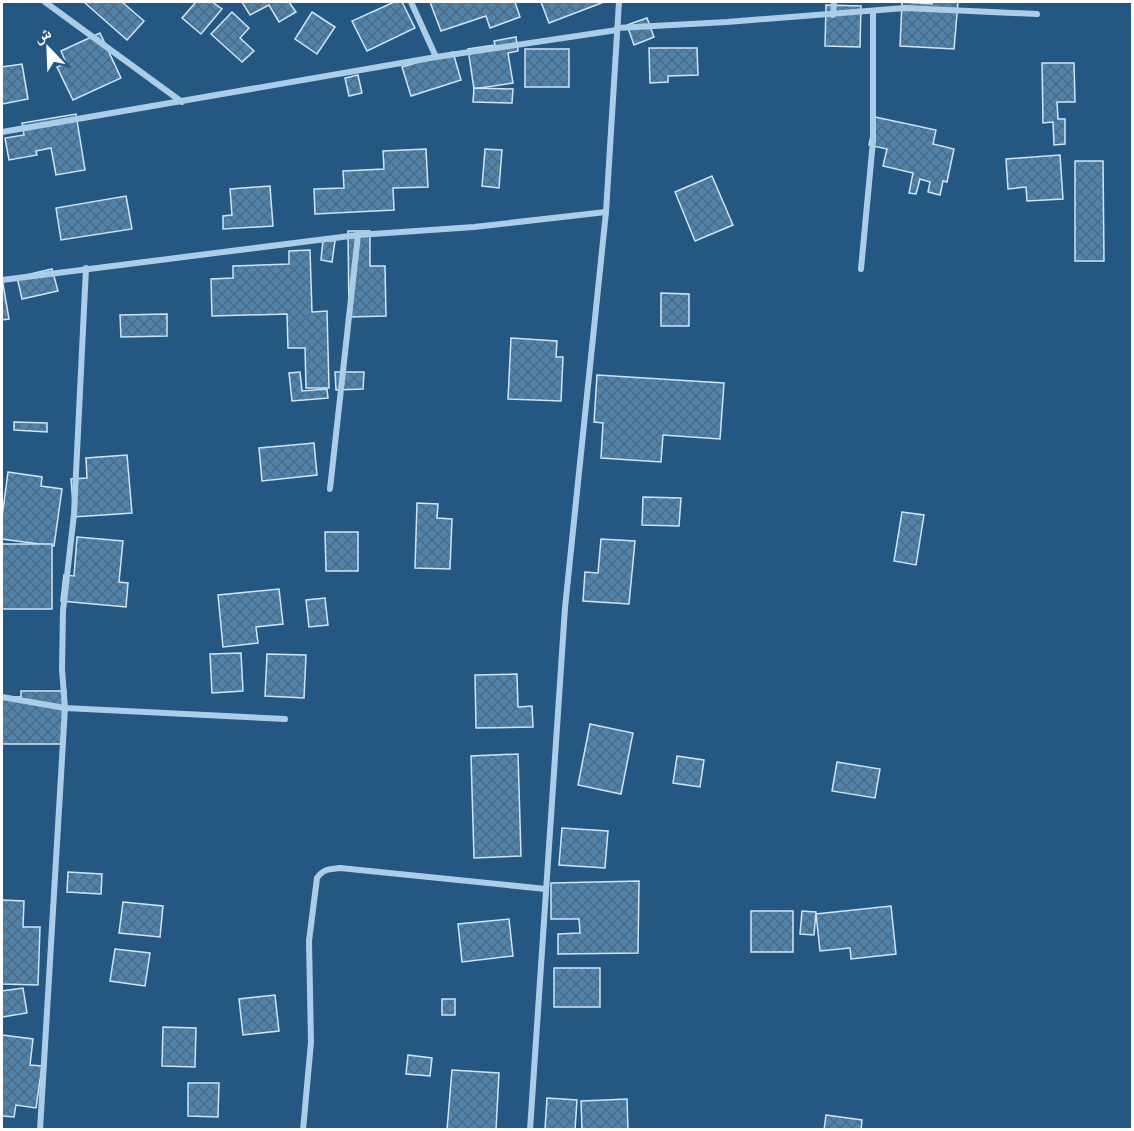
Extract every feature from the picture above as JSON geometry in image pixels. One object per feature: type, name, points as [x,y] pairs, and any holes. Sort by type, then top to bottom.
[{"type":"street","points":[[45,2],[182,102]]},
{"type":"street","points":[[411,2],[436,57]]},
{"type":"street","points":[[530,1130],[565,608],[606,212],[619,2]]},
{"type":"street","points":[[833,15],[834,2]]},
{"type":"street","points":[[2,132],[436,57],[617,29],[905,8],[1037,14]]},
{"type":"street","points":[[861,269],[873,141],[873,11]]},
{"type":"street","points":[[2,280],[358,235],[474,227],[606,212]]},
{"type":"street","points":[[330,489],[358,235]]},
{"type":"street","points":[[40,1130],[65,708],[62,669],[63,611],[74,514],[86,268]]},
{"type":"street","points":[[2,697],[65,708],[285,719]]},
{"type":"street","points":[[303,1130],[311,1042],[309,941],[317,878],[321,872],[340,868],[546,889]]},
{"type":"building","points":[[84,2],[122,2],[144,21],[127,40]]},
{"type":"building","points":[[196,2],[212,2],[222,9],[201,34],[182,18]]},
{"type":"building","points":[[242,2],[289,2],[296,12],[279,22],[269,5],[250,15]]},
{"type":"building","points":[[394,2],[402,2],[415,28],[367,51],[352,21]]},
{"type":"building","points":[[430,2],[515,2],[520,17],[490,28],[486,16],[441,31]]},
{"type":"building","points":[[541,2],[604,2],[549,23]]},
{"type":"building","points":[[902,2],[932,4],[932,2],[958,2],[954,49],[900,46]]},
{"type":"building","points":[[826,5],[861,6],[860,47],[825,46]]},
{"type":"building","points":[[232,12],[249,28],[240,38],[254,51],[242,62],[211,34]]},
{"type":"building","points":[[312,12],[335,27],[317,54],[295,39]]},
{"type":"building","points":[[647,18],[654,37],[634,45],[627,25]]},
{"type":"building","points":[[100,33],[121,78],[73,100],[57,67],[66,63],[61,51]]},
{"type":"building","points":[[516,37],[518,51],[508,53],[513,83],[474,89],[468,49],[495,45],[494,41]]},
{"type":"building","points":[[649,48],[697,48],[698,75],[668,76],[668,82],[650,83]]},
{"type":"building","points":[[525,49],[569,49],[569,87],[525,87]]},
{"type":"building","points":[[453,52],[461,80],[411,96],[402,67]]},
{"type":"building","points":[[1042,63],[1074,63],[1075,102],[1057,102],[1058,119],[1065,119],[1065,144],[1054,145],[1053,122],[1043,123]]},
{"type":"building","points":[[22,64],[28,99],[2,104],[2,67]]},
{"type":"building","points":[[358,75],[362,93],[349,96],[345,78]]},
{"type":"building","points":[[474,88],[513,89],[512,103],[473,102]]},
{"type":"building","points":[[76,114],[85,170],[56,175],[51,148],[36,151],[37,155],[9,160],[5,138],[24,135],[22,123]]},
{"type":"building","points":[[875,117],[936,130],[933,144],[954,149],[947,182],[943,181],[940,195],[928,192],[930,182],[920,179],[916,194],[909,193],[913,173],[883,166],[887,149],[869,145]]},
{"type":"building","points":[[426,149],[428,187],[393,188],[394,210],[315,214],[314,189],[344,188],[343,171],[384,169],[383,151]]},
{"type":"building","points":[[485,149],[502,150],[499,188],[482,186]]},
{"type":"building","points":[[1060,155],[1063,199],[1027,201],[1026,187],[1008,189],[1006,159]]},
{"type":"building","points":[[1075,161],[1103,161],[1104,261],[1075,261]]},
{"type":"building","points":[[712,176],[733,225],[695,241],[675,192]]},
{"type":"building","points":[[270,186],[273,226],[223,229],[223,216],[232,215],[230,189]]},
{"type":"building","points":[[126,196],[132,229],[61,240],[56,208]]},
{"type":"building","points":[[348,231],[370,231],[370,266],[385,266],[386,316],[349,317]]},
{"type":"building","points":[[323,240],[335,241],[332,262],[321,260]]},
{"type":"building","points":[[310,250],[312,312],[327,311],[329,388],[306,388],[305,348],[288,348],[287,314],[212,316],[211,279],[233,278],[233,266],[289,264],[289,251]]},
{"type":"building","points":[[52,269],[58,291],[22,299],[17,277]]},
{"type":"building","points":[[2,278],[9,319],[2,320]]},
{"type":"building","points":[[661,293],[689,294],[689,326],[661,326]]},
{"type":"building","points":[[167,314],[167,336],[121,337],[120,315]]},
{"type":"building","points":[[511,338],[557,341],[556,357],[563,357],[561,401],[508,399]]},
{"type":"building","points":[[300,372],[302,391],[327,389],[328,398],[292,401],[289,373]]},
{"type":"building","points":[[335,372],[364,372],[363,389],[336,390]]},
{"type":"building","points":[[597,375],[724,383],[720,439],[663,435],[661,462],[601,458],[603,423],[594,422]]},
{"type":"building","points":[[14,422],[47,423],[47,432],[14,430]]},
{"type":"building","points":[[314,443],[317,475],[262,481],[259,448]]},
{"type":"building","points":[[127,455],[132,513],[74,517],[71,479],[87,478],[86,458]]},
{"type":"building","points":[[8,472],[42,477],[41,486],[62,489],[54,546],[2,539],[2,517]]},
{"type":"building","points":[[643,497],[681,498],[679,526],[642,525]]},
{"type":"building","points":[[417,503],[438,504],[437,518],[452,519],[450,569],[415,568]]},
{"type":"building","points":[[902,512],[924,515],[916,565],[894,561]]},
{"type":"building","points":[[325,532],[358,532],[358,571],[326,571]]},
{"type":"building","points":[[77,537],[123,541],[119,582],[128,583],[126,607],[61,601],[64,575],[74,576]]},
{"type":"building","points":[[601,539],[635,541],[629,604],[583,601],[585,572],[598,573]]},
{"type":"building","points":[[2,544],[52,544],[52,609],[2,609]]},
{"type":"building","points":[[279,589],[283,624],[256,627],[258,643],[223,647],[218,595]]},
{"type":"building","points":[[325,598],[328,625],[309,627],[306,600]]},
{"type":"building","points":[[241,653],[243,691],[212,693],[210,654]]},
{"type":"building","points":[[267,654],[306,655],[304,698],[265,696]]},
{"type":"building","points":[[517,674],[518,707],[532,706],[533,727],[476,728],[475,675]]},
{"type":"building","points":[[21,691],[66,691],[65,744],[2,744],[2,697],[21,697]]},
{"type":"building","points":[[590,724],[633,733],[621,794],[578,785]]},
{"type":"building","points":[[518,754],[521,856],[474,858],[471,756]]},
{"type":"building","points":[[677,756],[704,760],[700,787],[673,783]]},
{"type":"building","points":[[837,762],[880,769],[875,798],[832,791]]},
{"type":"building","points":[[562,828],[608,831],[605,868],[559,865]]},
{"type":"building","points":[[68,872],[102,874],[101,894],[67,892]]},
{"type":"building","points":[[639,881],[638,953],[558,954],[558,934],[580,933],[579,919],[551,919],[551,883]]},
{"type":"building","points":[[2,900],[24,901],[23,927],[40,927],[38,985],[2,984]]},
{"type":"building","points":[[123,902],[163,906],[160,937],[119,933]]},
{"type":"building","points":[[891,906],[896,954],[851,959],[850,948],[820,951],[816,914]]},
{"type":"building","points":[[751,911],[793,911],[793,952],[751,952]]},
{"type":"building","points":[[802,911],[816,912],[814,935],[800,934]]},
{"type":"building","points":[[509,919],[513,956],[462,962],[458,924]]},
{"type":"building","points":[[115,949],[150,953],[145,986],[110,981]]},
{"type":"building","points":[[554,968],[600,968],[600,1007],[554,1007]]},
{"type":"building","points":[[23,988],[27,1013],[2,1017],[2,991]]},
{"type":"building","points":[[275,995],[279,1031],[243,1035],[239,999]]},
{"type":"building","points":[[442,999],[455,999],[455,1015],[442,1015]]},
{"type":"building","points":[[163,1027],[196,1028],[195,1067],[162,1066]]},
{"type":"building","points":[[2,1035],[33,1039],[30,1065],[42,1066],[36,1108],[16,1105],[14,1117],[2,1116]]},
{"type":"building","points":[[408,1055],[432,1058],[430,1076],[406,1074]]},
{"type":"building","points":[[452,1070],[499,1073],[496,1130],[447,1130]]},
{"type":"building","points":[[188,1083],[219,1083],[218,1117],[188,1116]]},
{"type":"building","points":[[547,1098],[577,1100],[575,1130],[545,1129]]},
{"type":"building","points":[[627,1099],[628,1130],[582,1130],[581,1101]]},
{"type":"building","points":[[826,1115],[862,1120],[861,1130],[824,1130]]}]
